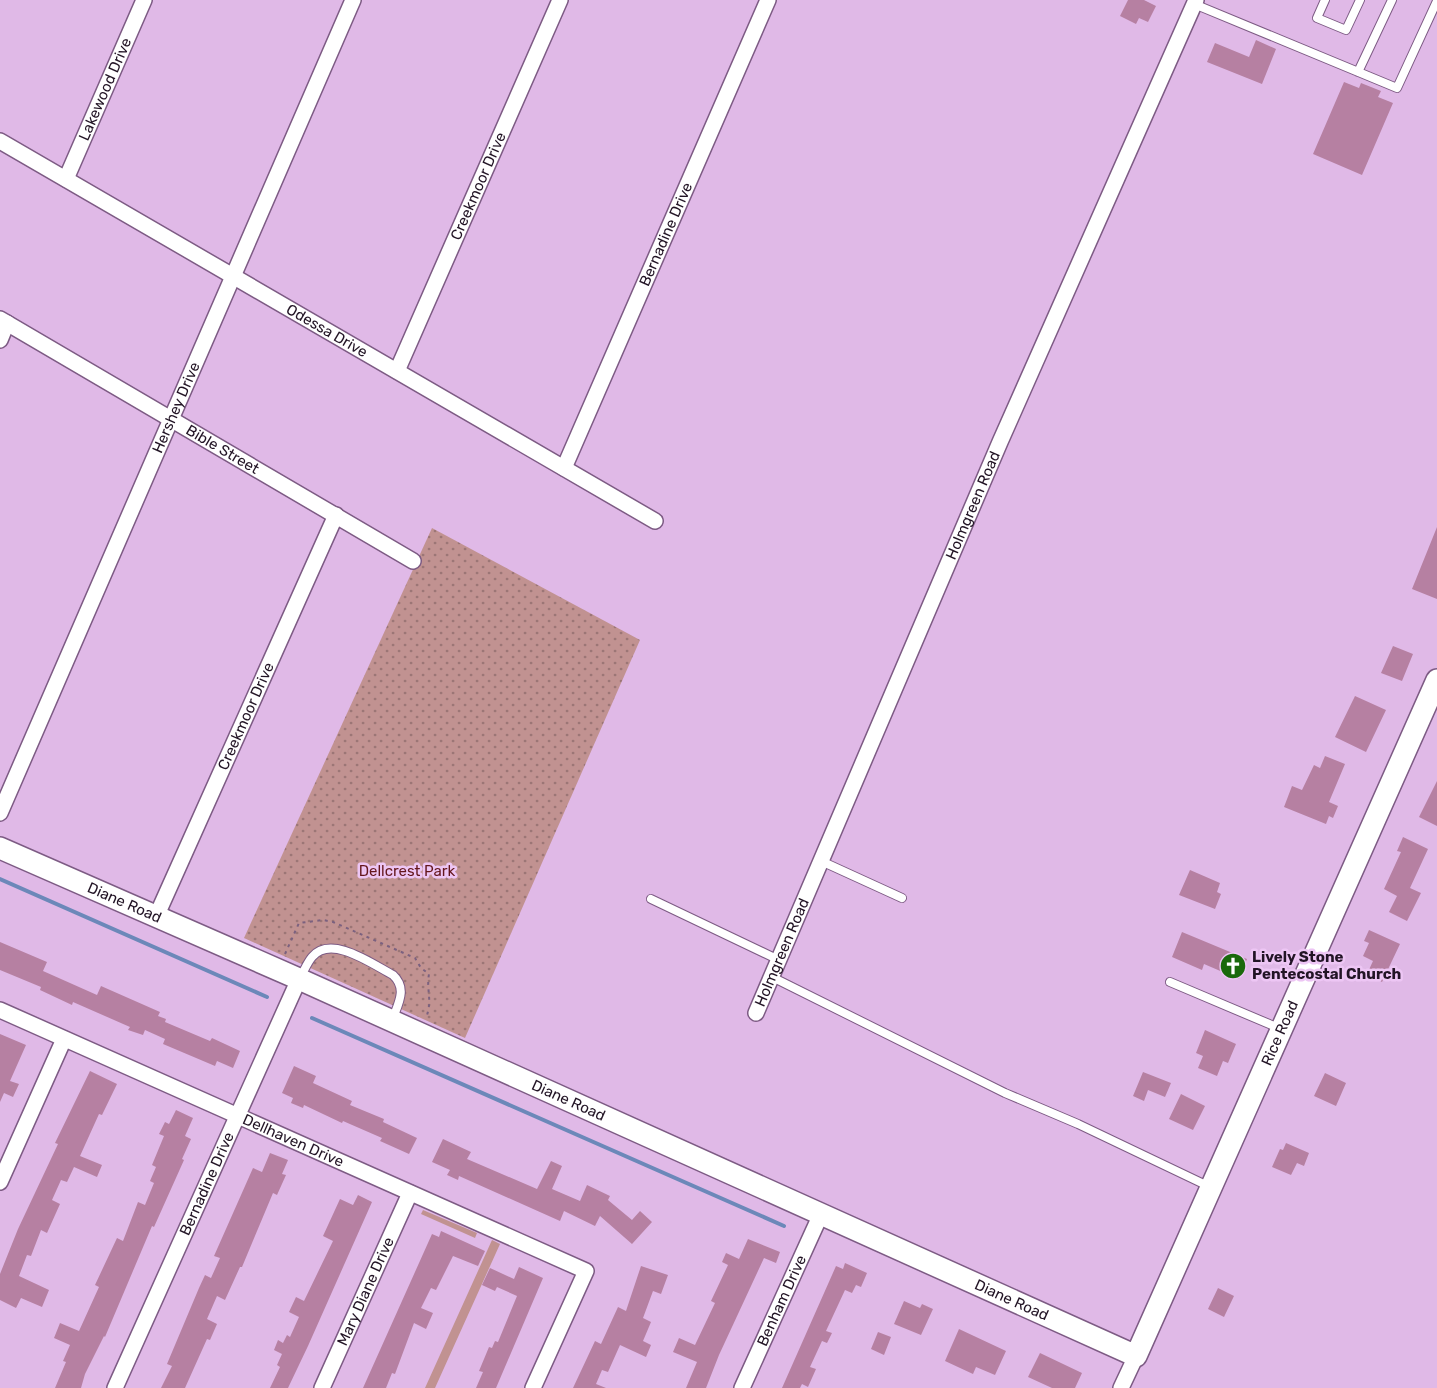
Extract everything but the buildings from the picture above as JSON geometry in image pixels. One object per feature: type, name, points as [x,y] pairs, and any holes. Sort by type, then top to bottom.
[{"type":"street","name":"Lakewood Drive","points":[[66,179],[144,0]]},
{"type":"street","name":"Hershey Drive","points":[[0,813],[353,0]]},
{"type":"street","name":"Creekmoor Drive","points":[[397,371],[560,0]]},
{"type":"street","name":"Bernadine Drive","points":[[564,468],[768,0]]},
{"type":"street","name":"Holmgreen Road","points":[[756,1013],[1000,442],[1195,2]]},
{"type":"street","name":"Odessa Drive","points":[[0,141],[655,521]]},
{"type":"street","name":"Bible Street","points":[[4,321],[413,561]]},
{"type":"street","points":[[0,340],[4,321]]},
{"type":"street","name":"Creekmoor Drive","points":[[156,917],[336,515]]},
{"type":"street","name":"Rice Road","points":[[1121,1388],[1437,680]]},
{"type":"street","name":"Diane Road","points":[[0,848],[299,979],[1136,1356]]},
{"type":"street","name":"Bernadine Drive","points":[[115,1388],[299,979]]},
{"type":"street","name":"Dellhaven Drive","points":[[0,1010],[585,1271],[533,1388]]},
{"type":"street","points":[[0,1182],[64,1039]]},
{"type":"street","name":"Mary Diane Drive","points":[[322,1388],[410,1193]]},
{"type":"street","name":"Benham Drive","points":[[742,1388],[821,1214]]},
{"type":"lane","points":[[1325,0],[1317,18],[1346,30],[1360,0]]},
{"type":"lane","points":[[1358,72],[1392,0]]},
{"type":"lane","points":[[1195,2],[1397,88],[1437,1]]},
{"type":"lane","points":[[821,861],[902,898]]},
{"type":"lane","points":[[651,898],[779,960]]},
{"type":"lane","points":[[299,979],[312,957],[321,949],[341,948],[393,975],[398,980],[401,988],[400,999],[392,1021]]},
{"type":"lane","points":[[772,976],[976,1079],[1078,1124],[1212,1188]]},
{"type":"lane","points":[[1170,982],[1282,1029]]},
{"type":"green space","name":"Dellcrest Park","points":[[432,528],[640,640],[465,1038],[244,938]]},
{"type":"green space","points":[[423,1210],[477,1233],[475,1238],[421,1214]]},
{"type":"green space","points":[[492,1240],[500,1244],[435,1388],[425,1388]]},
{"type":"waterway","points":[[0,879],[267,997]]},
{"type":"waterway","points":[[312,1018],[784,1226]]},
{"type":"place","name":"Lively Stone Pentecostal Church","points":[[1233,966]]}]
